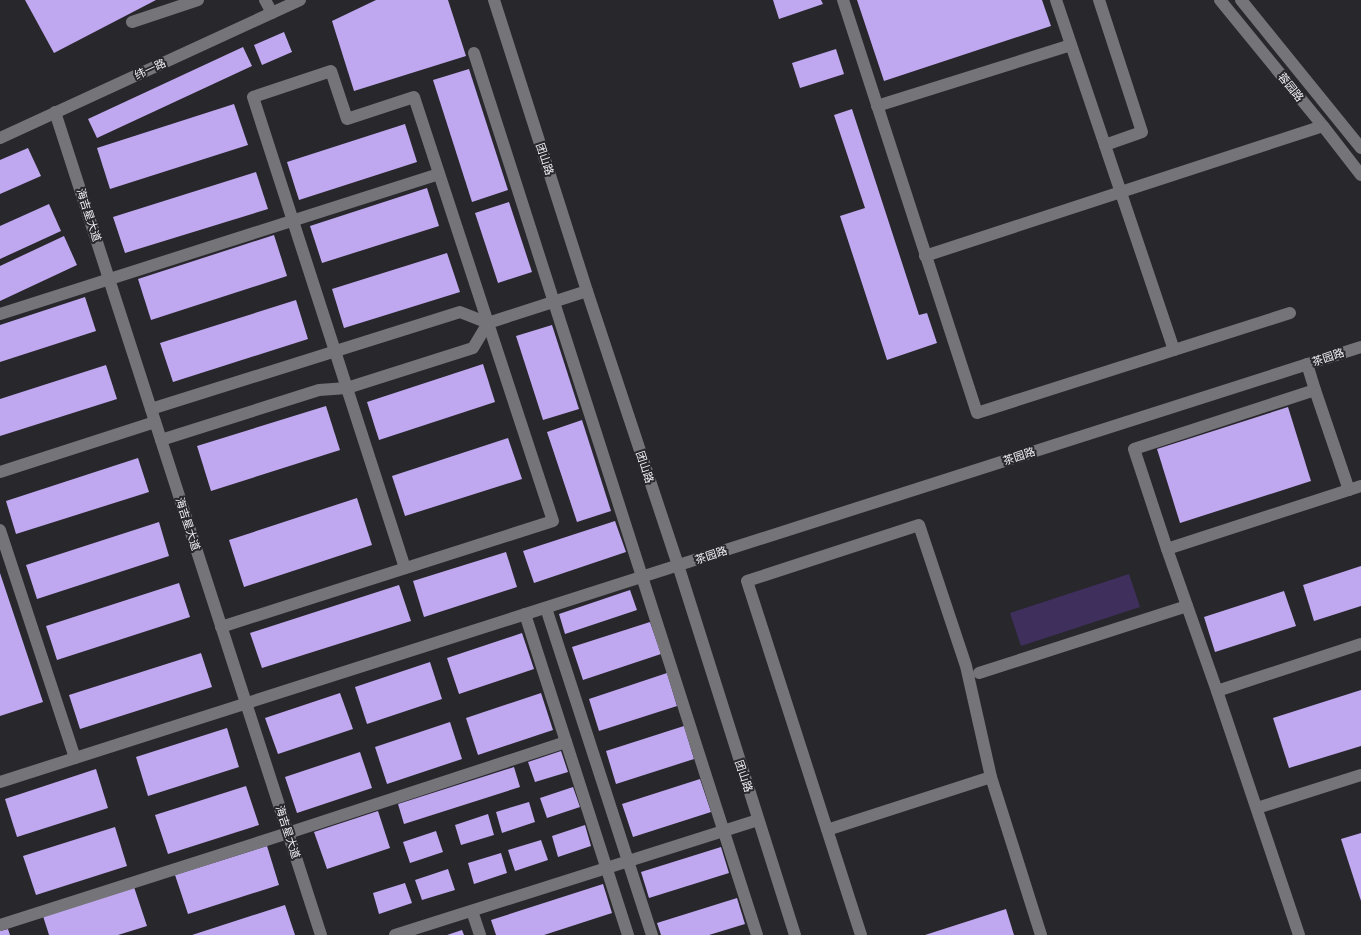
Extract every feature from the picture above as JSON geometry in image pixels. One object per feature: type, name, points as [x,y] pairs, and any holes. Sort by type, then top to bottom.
[{"type":"street","points":[[132,22],[198,0]]},
{"type":"street","points":[[265,0],[272,13]]},
{"type":"street","name":"纬一路","points":[[0,138],[300,0]]},
{"type":"street","name":"团山路","points":[[494,0],[587,291],[678,565],[795,935]]},
{"type":"street","points":[[843,0],[977,413],[1290,312]]},
{"type":"street","points":[[1056,0],[1174,350]]},
{"type":"street","points":[[1099,0],[1142,132],[1105,145]]},
{"type":"street","name":"蓉园路","points":[[1220,0],[1324,126],[1361,175]]},
{"type":"street","name":"蓉园路","points":[[1241,0],[1361,148]]},
{"type":"street","points":[[877,106],[1071,45]]},
{"type":"street","points":[[474,53],[757,935]]},
{"type":"street","points":[[221,627],[553,521],[414,98],[347,119],[331,71],[253,97],[405,568]]},
{"type":"street","name":"海吉星大道","points":[[55,112],[321,935]]},
{"type":"street","points":[[925,256],[1324,126]]},
{"type":"street","points":[[0,314],[439,174]]},
{"type":"street","points":[[151,409],[460,312],[488,323],[587,291]]},
{"type":"street","points":[[161,440],[319,390],[347,388],[473,348],[488,323]]},
{"type":"street","name":"茶园路","points":[[1,780],[246,704],[1361,346]]},
{"type":"street","points":[[1307,364],[1348,490]]},
{"type":"street","points":[[1299,935],[1134,449],[1315,390]]},
{"type":"street","points":[[0,472],[155,422]]},
{"type":"street","points":[[1167,549],[1361,486]]},
{"type":"street","points":[[861,935],[747,581],[919,525],[966,666],[992,777],[1041,935]]},
{"type":"street","points":[[0,530],[75,758]]},
{"type":"street","points":[[978,673],[1187,606]]},
{"type":"street","points":[[546,608],[652,935]]},
{"type":"street","points":[[524,614],[628,935]]},
{"type":"street","points":[[1217,691],[1361,644]]},
{"type":"street","points":[[0,925],[566,742]]},
{"type":"street","points":[[1257,808],[1361,775]]},
{"type":"street","points":[[827,830],[992,777]]},
{"type":"street","points":[[395,935],[758,820]]},
{"type":"street","points":[[472,911],[480,935]]},
{"type":"shaded area","points":[[1129,574],[1140,607],[1021,646],[1010,613]]},
{"type":"building","points":[[25,0],[156,0],[54,53]]},
{"type":"building","points":[[376,0],[448,0],[466,56],[354,91],[332,21]]},
{"type":"building","points":[[773,0],[821,0],[823,4],[779,19]]},
{"type":"building","points":[[857,0],[1042,0],[1051,26],[884,81]]},
{"type":"building","points":[[284,32],[292,52],[262,65],[254,45]]},
{"type":"building","points":[[243,47],[252,66],[97,138],[88,119]]},
{"type":"building","points":[[836,49],[844,74],[800,88],[792,63]]},
{"type":"building","points":[[469,69],[508,190],[472,202],[433,80]]},
{"type":"building","points":[[234,104],[248,145],[110,189],[97,148]]},
{"type":"building","points":[[852,109],[919,315],[927,313],[937,343],[887,360],[840,216],[865,208],[834,115]]},
{"type":"building","points":[[405,124],[417,162],[299,200],[287,162]]},
{"type":"building","points":[[28,148],[41,176],[0,194],[0,160]]},
{"type":"building","points":[[256,172],[268,209],[125,253],[113,217]]},
{"type":"building","points":[[427,188],[439,226],[322,263],[310,226]]},
{"type":"building","points":[[509,202],[532,272],[498,283],[475,213]]},
{"type":"building","points":[[49,204],[61,231],[0,259],[0,226]]},
{"type":"building","points":[[274,235],[287,276],[151,320],[138,279]]},
{"type":"building","points":[[64,236],[77,265],[0,301],[0,266]]},
{"type":"building","points":[[447,253],[460,292],[344,328],[332,289]]},
{"type":"building","points":[[85,297],[96,331],[0,362],[0,325]]},
{"type":"building","points":[[296,300],[308,339],[173,382],[160,343]]},
{"type":"building","points":[[552,325],[579,409],[543,420],[516,336]]},
{"type":"building","points":[[483,364],[495,402],[379,440],[367,402]]},
{"type":"building","points":[[106,365],[117,399],[0,436],[0,399]]},
{"type":"building","points":[[326,406],[340,450],[211,491],[197,446]]},
{"type":"building","points":[[1288,407],[1311,481],[1180,523],[1157,449]]},
{"type":"building","points":[[582,420],[611,511],[577,522],[547,432]]},
{"type":"building","points":[[508,438],[522,479],[405,516],[392,476]]},
{"type":"building","points":[[138,458],[149,492],[16,534],[6,501]]},
{"type":"building","points":[[357,498],[372,545],[244,587],[229,540]]},
{"type":"building","points":[[615,521],[626,552],[534,583],[523,551]]},
{"type":"building","points":[[159,522],[169,556],[37,599],[26,565]]},
{"type":"building","points":[[506,552],[517,587],[424,617],[413,581]]},
{"type":"building","points":[[1361,566],[1361,606],[1314,621],[1303,585]]},
{"type":"building","points":[[0,573],[43,702],[0,716]]},
{"type":"building","points":[[179,583],[190,617],[57,660],[46,626]]},
{"type":"building","points":[[399,585],[411,621],[262,668],[250,633]]},
{"type":"building","points":[[630,590],[637,610],[565,634],[559,614]]},
{"type":"building","points":[[1284,591],[1296,626],[1215,652],[1204,617]]},
{"type":"building","points":[[650,622],[661,654],[583,680],[572,647]]},
{"type":"building","points":[[522,633],[534,669],[459,694],[447,658]]},
{"type":"building","points":[[201,653],[212,687],[80,729],[69,695]]},
{"type":"building","points":[[430,662],[442,699],[367,724],[355,687]]},
{"type":"building","points":[[667,673],[677,706],[599,731],[589,699]]},
{"type":"building","points":[[1361,690],[1361,746],[1289,768],[1273,718]]},
{"type":"building","points":[[340,693],[353,729],[278,754],[265,718]]},
{"type":"building","points":[[541,693],[553,730],[478,755],[466,718]]},
{"type":"building","points":[[450,722],[462,759],[387,784],[375,747]]},
{"type":"building","points":[[684,726],[694,759],[616,784],[606,751]]},
{"type":"building","points":[[227,728],[239,767],[148,796],[136,757]]},
{"type":"building","points":[[561,751],[568,772],[535,782],[528,762]]},
{"type":"building","points":[[360,752],[372,788],[297,813],[285,777]]},
{"type":"building","points":[[514,767],[520,787],[404,824],[398,804]]},
{"type":"building","points":[[96,769],[108,808],[17,837],[5,799]]},
{"type":"building","points":[[700,779],[711,812],[633,837],[622,804]]},
{"type":"building","points":[[246,786],[259,825],[168,854],[155,815]]},
{"type":"building","points":[[573,787],[580,807],[547,818],[540,798]]},
{"type":"building","points":[[529,802],[535,822],[502,833],[496,812]]},
{"type":"building","points":[[378,811],[390,848],[327,869],[314,832]]},
{"type":"building","points":[[488,814],[494,835],[461,845],[455,825]]},
{"type":"building","points":[[585,825],[591,846],[558,857],[552,836]]},
{"type":"building","points":[[115,827],[127,866],[36,895],[23,856]]},
{"type":"building","points":[[436,831],[443,852],[410,863],[403,842]]},
{"type":"building","points":[[1361,833],[1361,901],[1341,839]]},
{"type":"building","points":[[541,840],[548,860],[515,871],[508,850]]},
{"type":"building","points":[[267,846],[279,885],[188,914],[175,875]]},
{"type":"building","points":[[721,847],[729,873],[649,898],[641,872]]},
{"type":"building","points":[[501,853],[507,873],[474,884],[468,863]]},
{"type":"building","points":[[448,869],[455,890],[422,900],[415,880]]},
{"type":"building","points":[[405,883],[412,903],[379,914],[373,893]]},
{"type":"building","points":[[603,884],[612,913],[544,935],[496,935],[491,920]]},
{"type":"building","points":[[134,887],[147,926],[118,935],[49,935],[43,916]]},
{"type":"building","points":[[737,898],[745,924],[709,935],[661,935],[657,923]]},
{"type":"building","points":[[285,905],[295,935],[192,935]]},
{"type":"building","points":[[1006,909],[1014,935],[925,935]]},
{"type":"building","points":[[8,929],[10,935],[0,935],[0,931]]},
{"type":"building","points":[[462,930],[464,935],[447,935]]}]
